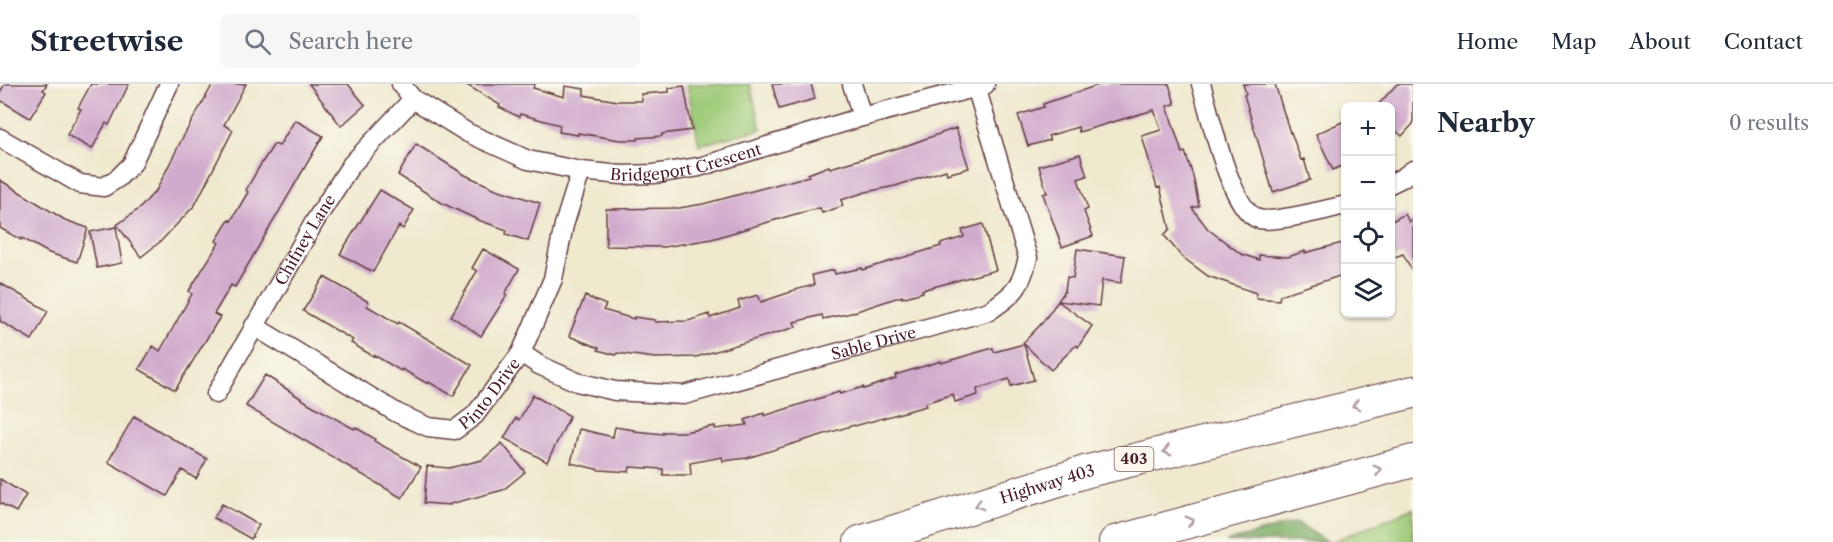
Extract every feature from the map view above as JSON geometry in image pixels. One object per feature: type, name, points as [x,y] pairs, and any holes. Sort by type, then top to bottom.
[{"type":"highway","name":"Highway 403","points":[[860,542],[1088,471],[1413,392]]},
{"type":"highway","points":[[1114,542],[1413,460]]},
{"type":"street","points":[[0,138],[80,184],[104,187],[118,178],[132,164],[169,84]]},
{"type":"street","name":"Bridgeport Crescent","points":[[401,84],[413,99],[468,133],[528,160],[581,171],[622,175],[654,174],[699,167],[862,117],[981,86]]},
{"type":"street","points":[[852,84],[862,117]]},
{"type":"street","points":[[1201,84],[1226,169],[1241,205],[1256,218],[1271,221],[1341,206]]},
{"type":"street","name":"Sable Drive","points":[[521,353],[539,365],[577,382],[615,391],[684,395],[989,311],[1012,295],[1022,278],[1028,258],[981,86]]},
{"type":"street","name":"Chifney Lane","points":[[216,394],[315,222],[351,165],[413,99]]},
{"type":"street","points":[[1395,182],[1413,170]]},
{"type":"street","name":"Pinto Drive","points":[[254,326],[397,412],[428,427],[455,430],[475,415],[521,353],[553,279],[564,225],[581,171]]},
{"type":"green space","points":[[687,84],[750,84],[761,129],[699,145]]},
{"type":"green space","points":[[1413,508],[1413,542],[1331,542]]},
{"type":"green space","points":[[1296,522],[1328,542],[1226,542]]},
{"type":"building","points":[[5,84],[47,84],[43,90],[46,92],[30,118],[0,100],[0,92]]},
{"type":"building","points":[[91,84],[129,84],[109,125],[106,123],[92,149],[67,135]]},
{"type":"building","points":[[213,84],[246,84],[224,125],[233,130],[195,205],[161,241],[141,257],[117,225],[140,208],[157,189]]},
{"type":"building","points":[[309,84],[348,84],[365,105],[341,126]]},
{"type":"building","points":[[465,84],[535,84],[533,88],[564,97],[565,86],[584,89],[584,95],[617,101],[642,101],[641,94],[669,92],[669,88],[684,86],[692,130],[638,138],[638,140],[620,140],[559,132],[560,125],[520,114],[519,117],[499,107],[500,105]]},
{"type":"building","points":[[772,84],[811,84],[815,99],[779,109]]},
{"type":"building","points":[[1101,84],[1169,84],[1175,104],[1167,106],[1182,153],[1185,152],[1193,176],[1199,206],[1192,208],[1208,229],[1241,254],[1259,260],[1259,255],[1288,257],[1341,243],[1341,276],[1280,295],[1279,300],[1256,298],[1256,293],[1208,276],[1181,256],[1164,235],[1170,229],[1160,187],[1157,188],[1142,136],[1161,130],[1154,110],[1079,132],[1078,127],[1048,136],[1050,140],[1028,146],[1018,115],[1044,107],[1043,104]]},
{"type":"building","points":[[1243,84],[1275,84],[1290,133],[1301,160],[1304,159],[1310,180],[1273,192],[1244,95],[1246,94]]},
{"type":"building","points":[[1397,84],[1413,84],[1413,124],[1402,136],[1395,130],[1395,102],[1381,102]]},
{"type":"building","points":[[295,120],[323,136],[235,287],[231,285],[214,314],[220,317],[175,390],[139,369],[153,346],[160,351],[192,294],[189,291],[219,243],[216,241],[248,192],[246,190],[258,169],[274,144],[279,146]]},
{"type":"building","points":[[1341,122],[1341,166],[1333,170],[1316,134]]},
{"type":"building","points":[[956,128],[969,168],[947,174],[946,170],[895,186],[866,192],[841,200],[843,206],[822,213],[820,208],[712,239],[664,247],[606,246],[606,209],[679,208],[703,204],[809,176],[808,174],[829,166],[830,168],[905,146]]},
{"type":"building","points":[[416,144],[465,175],[496,189],[540,203],[528,241],[506,234],[507,230],[478,220],[442,203],[398,175]]},
{"type":"building","points":[[1080,154],[1087,176],[1078,179],[1088,209],[1084,211],[1093,236],[1062,247],[1043,194],[1047,193],[1039,166]]},
{"type":"building","points":[[0,180],[65,220],[88,228],[77,262],[49,253],[0,228]]},
{"type":"building","points":[[380,190],[414,210],[403,229],[399,226],[373,272],[340,254]]},
{"type":"building","points":[[1405,214],[1409,222],[1413,218],[1413,272],[1403,254],[1395,257],[1395,219]]},
{"type":"building","points":[[983,224],[996,270],[922,290],[923,292],[902,298],[902,296],[851,313],[823,319],[822,315],[794,322],[796,327],[696,357],[655,358],[617,353],[616,355],[598,350],[599,348],[569,336],[585,296],[606,305],[603,310],[634,319],[634,317],[655,320],[655,322],[688,321],[709,314],[710,318],[740,308],[738,301],[758,295],[761,302],[814,285],[812,275],[834,270],[835,274],[862,268],[862,270],[941,246],[940,244],[964,237],[962,230]]},
{"type":"building","points":[[116,227],[122,263],[97,268],[90,232]]},
{"type":"building","points":[[483,249],[519,269],[505,294],[507,295],[481,336],[451,316],[477,271],[472,268]]},
{"type":"building","points":[[1077,249],[1125,256],[1121,283],[1102,280],[1099,306],[1058,301],[1065,291],[1067,277],[1073,278]]},
{"type":"building","points":[[324,277],[369,302],[367,306],[472,365],[453,396],[373,356],[351,343],[353,340],[303,311]]},
{"type":"building","points":[[0,283],[48,311],[32,340],[0,321]]},
{"type":"building","points":[[1058,301],[1092,326],[1078,347],[1076,345],[1051,370],[1023,343]]},
{"type":"building","points":[[1024,344],[1034,380],[1011,386],[1009,379],[977,389],[978,395],[955,402],[953,394],[925,403],[926,406],[854,425],[747,458],[723,461],[722,457],[690,463],[691,475],[663,475],[663,469],[630,467],[629,472],[600,470],[571,463],[579,429],[613,437],[615,427],[663,434],[663,432],[685,432],[715,426],[715,429],[747,425],[745,420],[764,413],[764,416],[839,392],[840,394],[863,387],[864,389],[896,378],[895,375],[941,361],[941,363],[993,348],[994,352]]},
{"type":"building","points":[[265,375],[308,403],[354,429],[355,427],[375,439],[374,441],[421,467],[402,498],[246,406]]},
{"type":"building","points":[[533,395],[570,416],[547,462],[504,438],[516,418],[519,420]]},
{"type":"building","points":[[134,416],[207,459],[196,479],[182,470],[167,496],[108,462]]},
{"type":"building","points":[[502,443],[525,472],[503,490],[450,505],[424,503],[427,466],[449,468],[482,460]]},
{"type":"building","points":[[0,479],[26,495],[16,512],[0,503]]},
{"type":"building","points":[[222,504],[259,525],[251,539],[214,518]]}]
